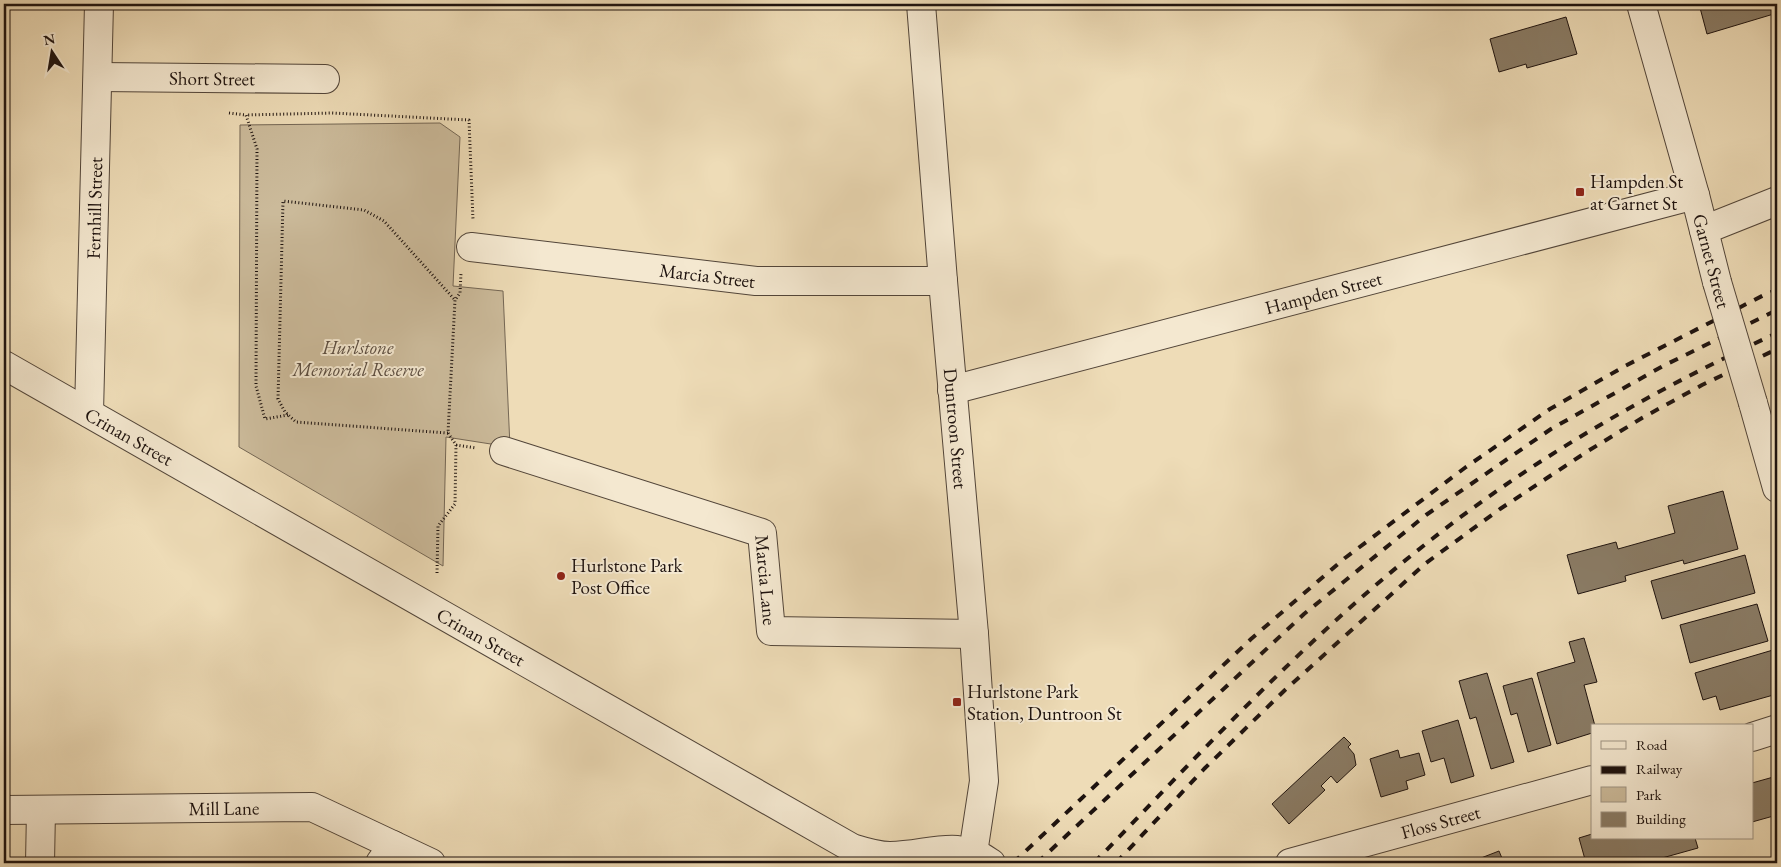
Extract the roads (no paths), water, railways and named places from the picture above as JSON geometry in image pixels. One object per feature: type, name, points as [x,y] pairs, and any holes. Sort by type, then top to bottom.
[{"type":"street","name":"Fernhill Street","points":[[89,413],[99,4]]},
{"type":"street","name":"Duntroon Street","points":[[921,4],[974,634],[984,781],[982,858]]},
{"type":"street","name":"Garnet Street","points":[[1641,4],[1695,195],[1717,282],[1777,488]]},
{"type":"street","name":"Short Street","points":[[98,77],[325,79]]},
{"type":"street","name":"Hampden Street","points":[[952,390],[1695,195]]},
{"type":"street","points":[[1704,230],[1777,201]]},
{"type":"street","name":"Marcia Street","points":[[467,246],[756,281],[943,282]]},
{"type":"street","name":"Crinan Street","points":[[4,365],[852,848],[876,855],[888,856],[914,855],[950,849],[982,858]]},
{"type":"street","name":"Marcia Lane","points":[[504,451],[762,534],[771,632],[974,634]]},
{"type":"street","points":[[1754,736],[1777,729]]},
{"type":"street","name":"Floss Street","points":[[1290,863],[1591,780]]},
{"type":"street","name":"Mill Lane","points":[[4,810],[312,807],[386,854],[431,863]]},
{"type":"street","points":[[40,863],[42,810]]},
{"type":"railway","points":[[1013,863],[1251,639],[1345,558],[1466,467],[1550,409],[1625,366],[1777,290]]},
{"type":"railway","points":[[1037,863],[1304,614],[1426,515],[1551,429],[1663,366],[1777,310]]},
{"type":"railway","points":[[1094,863],[1216,736],[1300,654],[1343,614],[1432,539],[1513,480],[1598,426],[1687,377],[1777,333]]},
{"type":"railway","points":[[1116,863],[1204,769],[1285,690],[1426,563],[1500,509],[1642,418],[1702,385],[1777,349]]},
{"type":"place","name":"Hampden St at Garnet St","points":[[1580,192]]},
{"type":"place","name":"Hurlstone Park Post Office","points":[[561,576]]},
{"type":"place","name":"Hurlstone Park Station, Duntroon St","points":[[957,702]]},
{"type":"park label","name":"Hurlstone Memorial Reserve","points":[[358,358]]}]
